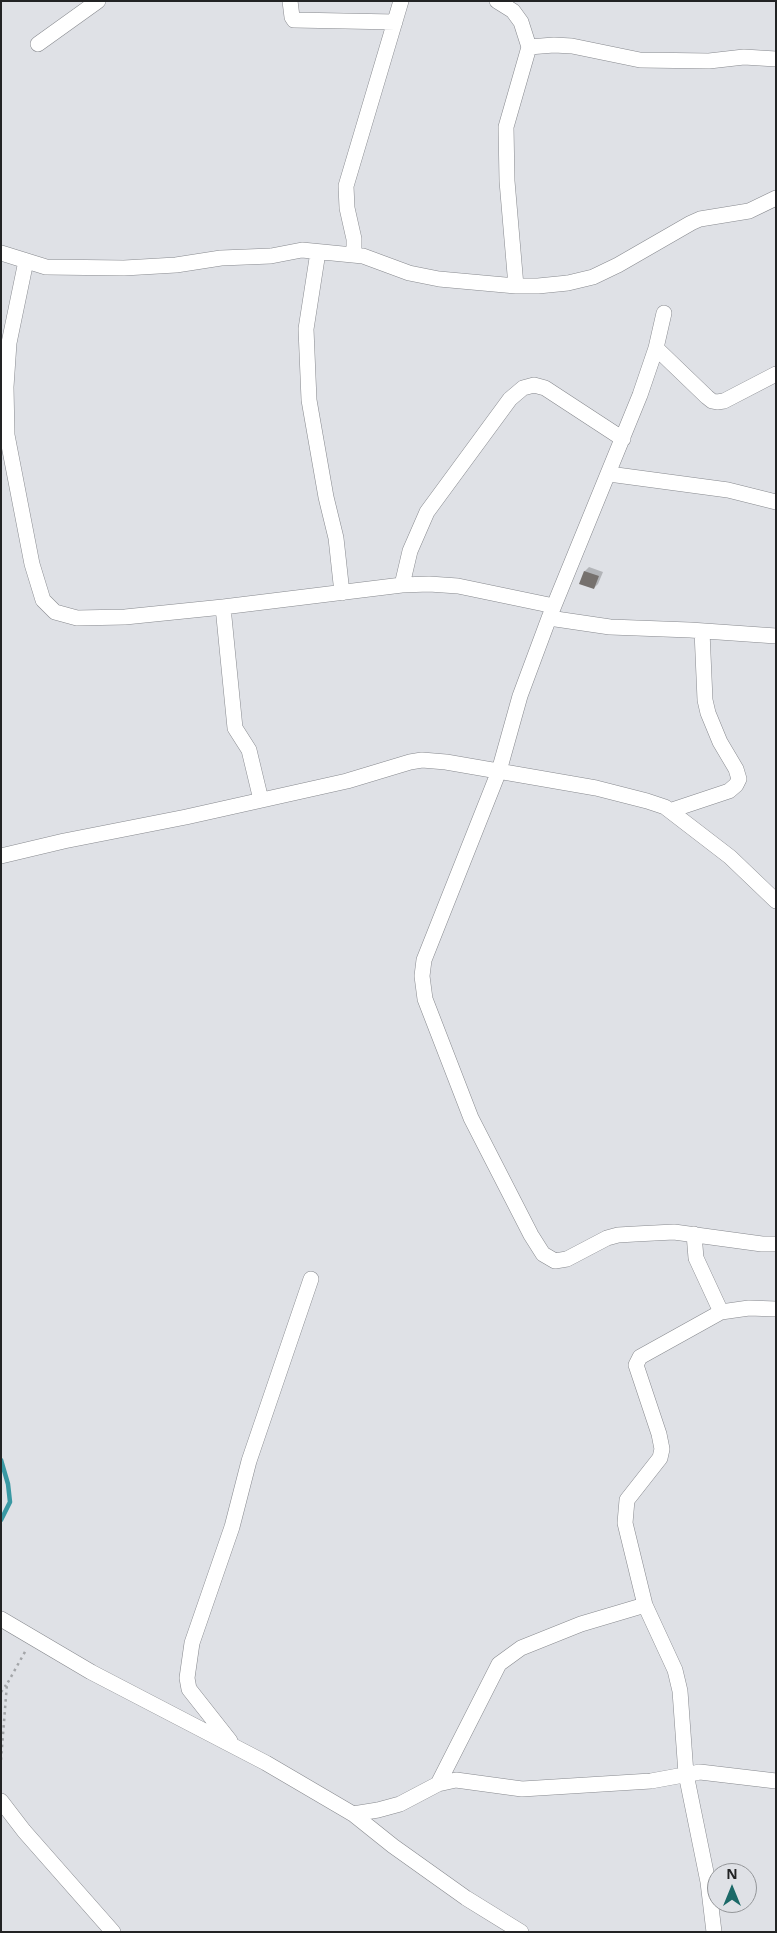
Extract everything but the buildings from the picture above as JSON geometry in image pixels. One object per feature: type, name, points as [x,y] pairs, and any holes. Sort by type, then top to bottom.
[{"type":"street","points":[[38,44],[98,1]]},
{"type":"street","points":[[290,1],[292,18],[294,20],[396,22]]},
{"type":"street","points":[[354,254],[354,239],[347,208],[346,186],[401,1]]},
{"type":"street","points":[[497,1],[513,11],[521,22],[529,47],[509,114],[506,135],[507,181],[516,286]]},
{"type":"street","points":[[529,47],[572,46],[640,60],[709,61],[744,57],[776,59]]},
{"type":"street","points":[[1,253],[46,267],[124,268],[176,265],[221,258],[271,256],[302,250],[354,254],[409,273],[439,279],[516,286],[538,286],[568,283],[593,277],[700,219],[749,211],[776,198]]},
{"type":"street","points":[[318,252],[306,329],[309,400],[326,497],[336,538],[342,593]]},
{"type":"street","points":[[26,261],[10,343],[6,387],[7,435],[32,564],[43,600],[55,612],[77,618],[125,617],[402,585],[458,586],[610,627],[776,636]]},
{"type":"street","points":[[664,313],[656,348],[640,395],[520,696],[499,771],[424,960],[422,976],[425,999],[471,1118],[531,1236],[543,1254],[555,1261],[566,1259],[607,1238],[618,1235],[674,1232],[762,1244],[776,1244]]},
{"type":"street","points":[[656,348],[712,401],[724,401],[776,374]]},
{"type":"street","points":[[402,585],[410,552],[427,512],[510,399],[523,388],[534,385],[545,388],[623,439]]},
{"type":"street","points":[[609,474],[728,490],[776,502]]},
{"type":"street","points":[[223,607],[235,728],[249,750],[261,800]]},
{"type":"street","points":[[672,810],[729,791],[736,785],[739,779],[736,769],[720,742],[708,713],[705,700],[702,631]]},
{"type":"street","points":[[1,856],[347,781],[422,760],[446,762],[596,788],[647,801],[672,810],[730,857],[776,901]]},
{"type":"street","points":[[694,1234],[696,1258],[721,1312]]},
{"type":"street","points":[[234,1746],[189,1689],[187,1678],[192,1643],[232,1527],[249,1461],[311,1279]]},
{"type":"street","points":[[714,1932],[708,1882],[686,1774],[680,1691],[674,1670],[645,1605],[625,1523],[627,1500],[660,1458],[662,1449],[659,1434],[636,1364],[637,1360],[721,1312],[750,1308],[776,1309]]},
{"type":"street","points":[[438,1784],[499,1664],[521,1648],[581,1624],[645,1605]]},
{"type":"street","points":[[1,1619],[144,1701],[234,1746],[353,1814],[393,1846],[466,1898],[521,1932]]},
{"type":"street","points":[[353,1814],[400,1804],[438,1784],[456,1780],[522,1789],[650,1781],[700,1772],[776,1781]]},
{"type":"street","points":[[1,1801],[24,1831],[113,1932]]},
{"type":"path","points":[[1,1692],[33,1638]]},
{"type":"path","points":[[1,1760],[4,1743],[7,1684]]},
{"type":"waterway","points":[[1,1460],[8,1484],[10,1502],[1,1520]]}]
